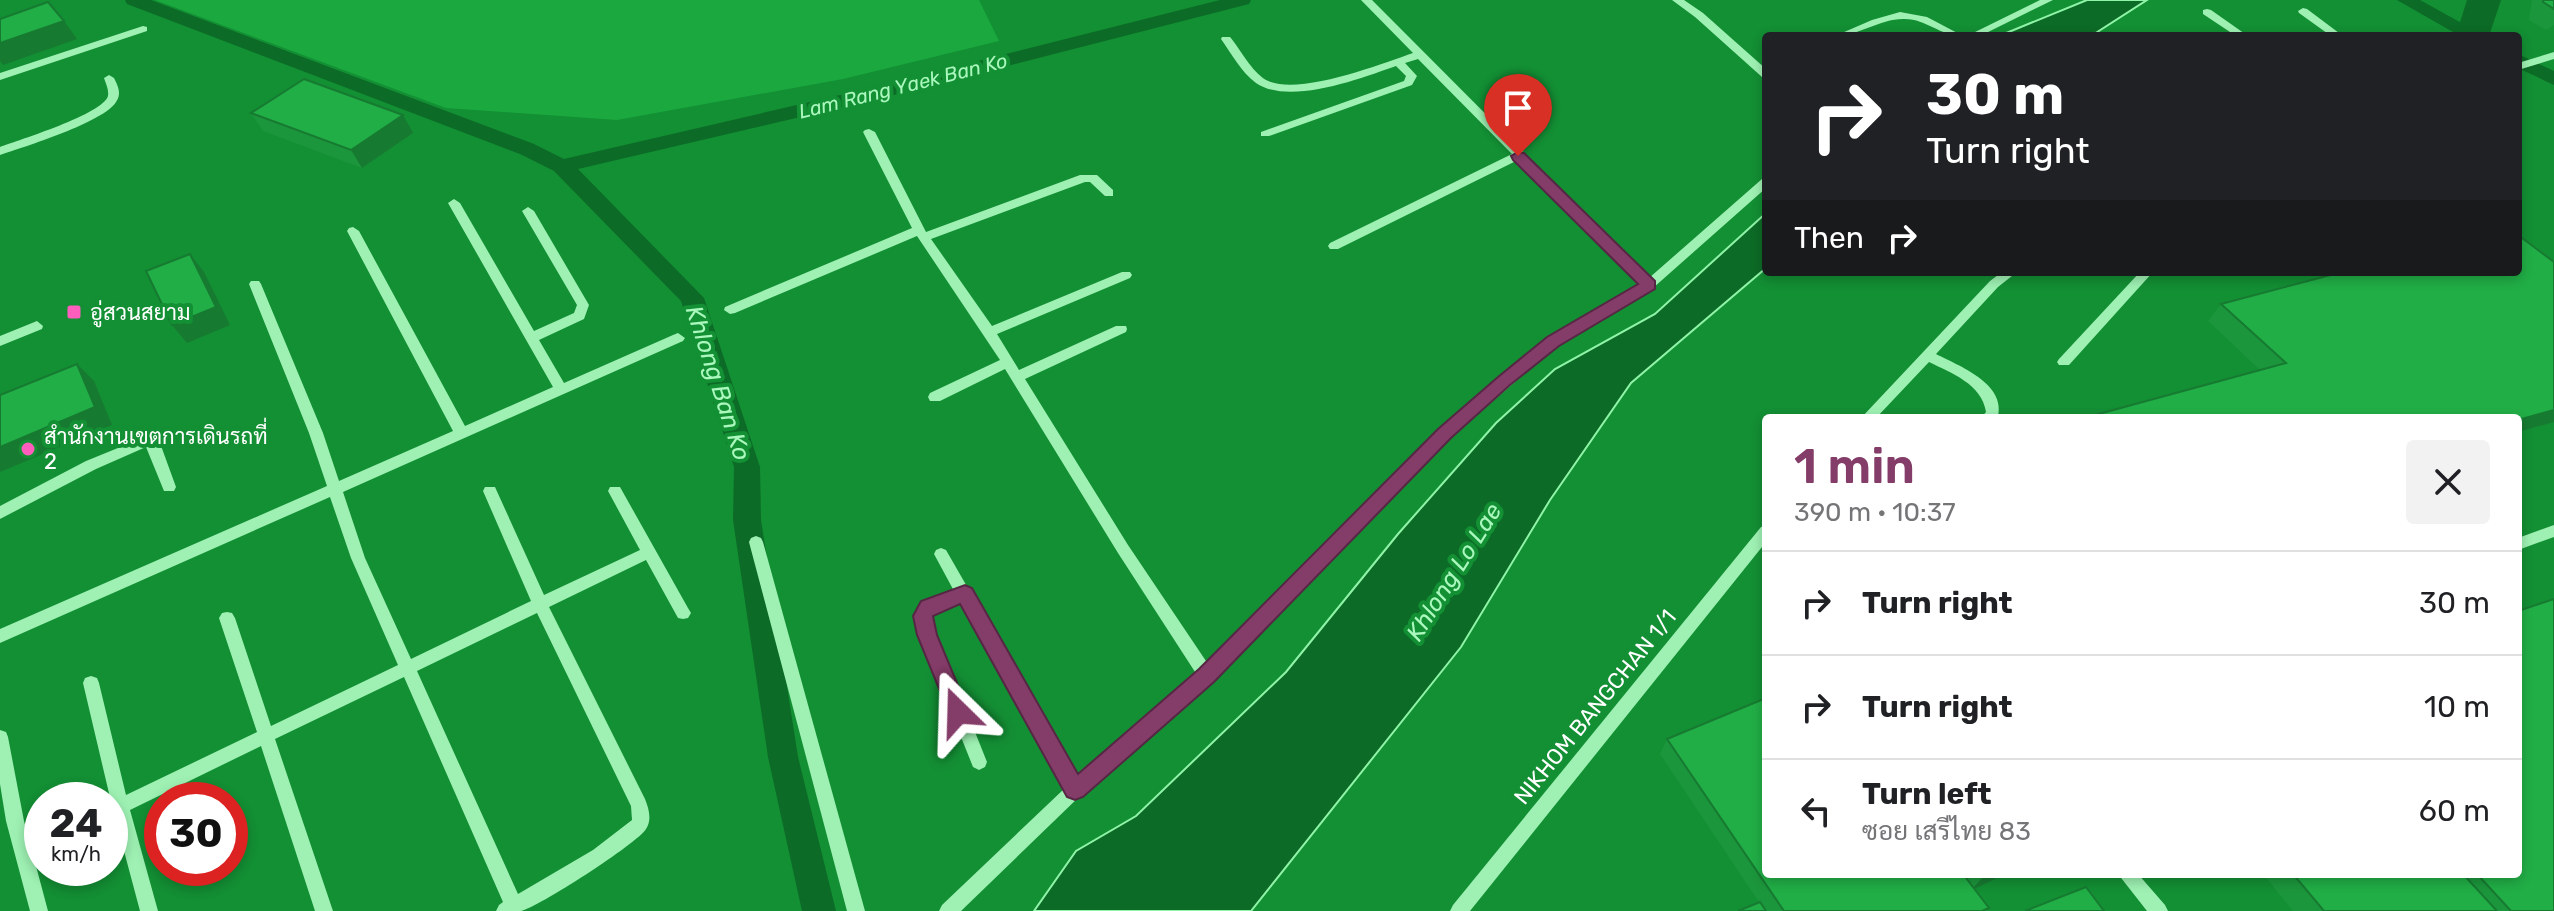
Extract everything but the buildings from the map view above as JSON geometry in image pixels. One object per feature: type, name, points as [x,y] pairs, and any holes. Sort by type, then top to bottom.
[{"type":"street","points":[[1366,0],[1649,285]]},
{"type":"street","points":[[1677,0],[1699,15],[1762,71]]},
{"type":"street","points":[[1897,0],[1911,13],[1950,32]]},
{"type":"street","points":[[1980,32],[2048,0]]},
{"type":"street","points":[[2303,11],[2332,32]]},
{"type":"street","points":[[2207,12],[2237,32]]},
{"type":"street","points":[[1851,32],[1898,14],[1911,13]]},
{"type":"street","points":[[0,77],[143,29]]},
{"type":"street","points":[[1226,39],[1262,83],[1280,88],[1303,88],[1419,55]]},
{"type":"street","points":[[2522,66],[2554,55]]},
{"type":"street","points":[[1265,134],[1408,83],[1412,76],[1398,62]]},
{"type":"street","points":[[0,151],[88,117],[107,106],[113,99],[114,90],[109,78]]},
{"type":"street","points":[[869,132],[921,234],[989,332],[1123,549],[1207,676]]},
{"type":"street","points":[[1334,246],[1518,156]]},
{"type":"street","points":[[730,310],[921,234],[1084,178],[1093,178],[1109,193]]},
{"type":"street","points":[[948,911],[1075,790],[1207,676],[1445,434],[1504,381],[1553,342],[1649,285],[1762,186]]},
{"type":"street","points":[[454,203],[561,390]]},
{"type":"street","points":[[528,211],[583,305],[579,316],[531,338]]},
{"type":"street","points":[[353,231],[462,434]]},
{"type":"street","points":[[989,332],[1126,275]]},
{"type":"street","points":[[1872,414],[1994,284],[2005,276]]},
{"type":"street","points":[[2064,362],[2143,276]]},
{"type":"street","points":[[255,284],[316,433],[358,558],[510,909],[636,829],[641,820],[639,805],[540,604],[490,491]]},
{"type":"street","points":[[0,341],[37,326]]},
{"type":"street","points":[[1017,377],[1121,329]]},
{"type":"street","points":[[0,636],[678,338]]},
{"type":"street","points":[[1927,355],[1987,390],[1993,401],[1992,414]]},
{"type":"street","points":[[935,397],[1008,362]]},
{"type":"street","points":[[0,513],[91,465],[145,442],[153,443],[169,487]]},
{"type":"street","points":[[615,491],[683,613]]},
{"type":"street","points":[[2522,543],[2554,531]]},
{"type":"street","name":"NIKHOM BANGCHAN 1/1","points":[[1459,911],[1762,536]]},
{"type":"street","points":[[756,542],[856,911]]},
{"type":"street","points":[[128,802],[647,553]]},
{"type":"street","points":[[941,554],[1075,790]]},
{"type":"street","points":[[965,594],[928,607],[923,622],[979,762]]},
{"type":"street","points":[[227,618],[324,911]]},
{"type":"street","points":[[91,683],[114,782]]},
{"type":"street","points":[[0,737],[8,825],[39,911]]},
{"type":"street","points":[[128,835],[149,911]]},
{"type":"street","points":[[2130,878],[2159,911]]},
{"type":"shaded area","points":[[155,0],[979,0],[999,41],[843,79],[617,120],[446,108]]},
{"type":"water","points":[[2087,0],[2147,0],[2097,32],[2009,32]]},
{"type":"water","name":"Khlong Lo Lae","points":[[1762,217],[1762,271],[1631,383],[1550,500],[1461,647],[1251,911],[1034,911],[1076,851],[1136,816],[1286,672],[1398,534],[1496,423],[1555,369],[1655,314]]},
{"type":"waterway","name":"Khlong Ban Ko","points":[[134,0],[527,149],[562,166]]},
{"type":"waterway","name":"Lam Rang Yaek Ban Ko","points":[[562,166],[894,89],[1242,0]]},
{"type":"waterway","points":[[2406,0],[2467,32]]},
{"type":"waterway","points":[[2474,32],[2484,0]]},
{"type":"waterway","points":[[2522,62],[2554,79]]},
{"type":"waterway","name":"Khlong Ban Ko","points":[[562,166],[692,298],[747,467],[747,520],[783,757],[819,911]]},
{"type":"place","name":"อู่สวนสยาม","points":[[74,312]]},
{"type":"place","name":"สำนักงานเขตการเดินรถที่ 2","points":[[28,449]]},
{"type":"route","points":[[958,712],[927,635],[923,616],[928,607],[965,594],[1075,790],[1207,676],[1445,434],[1504,381],[1553,342],[1649,285],[1518,156]]}]
